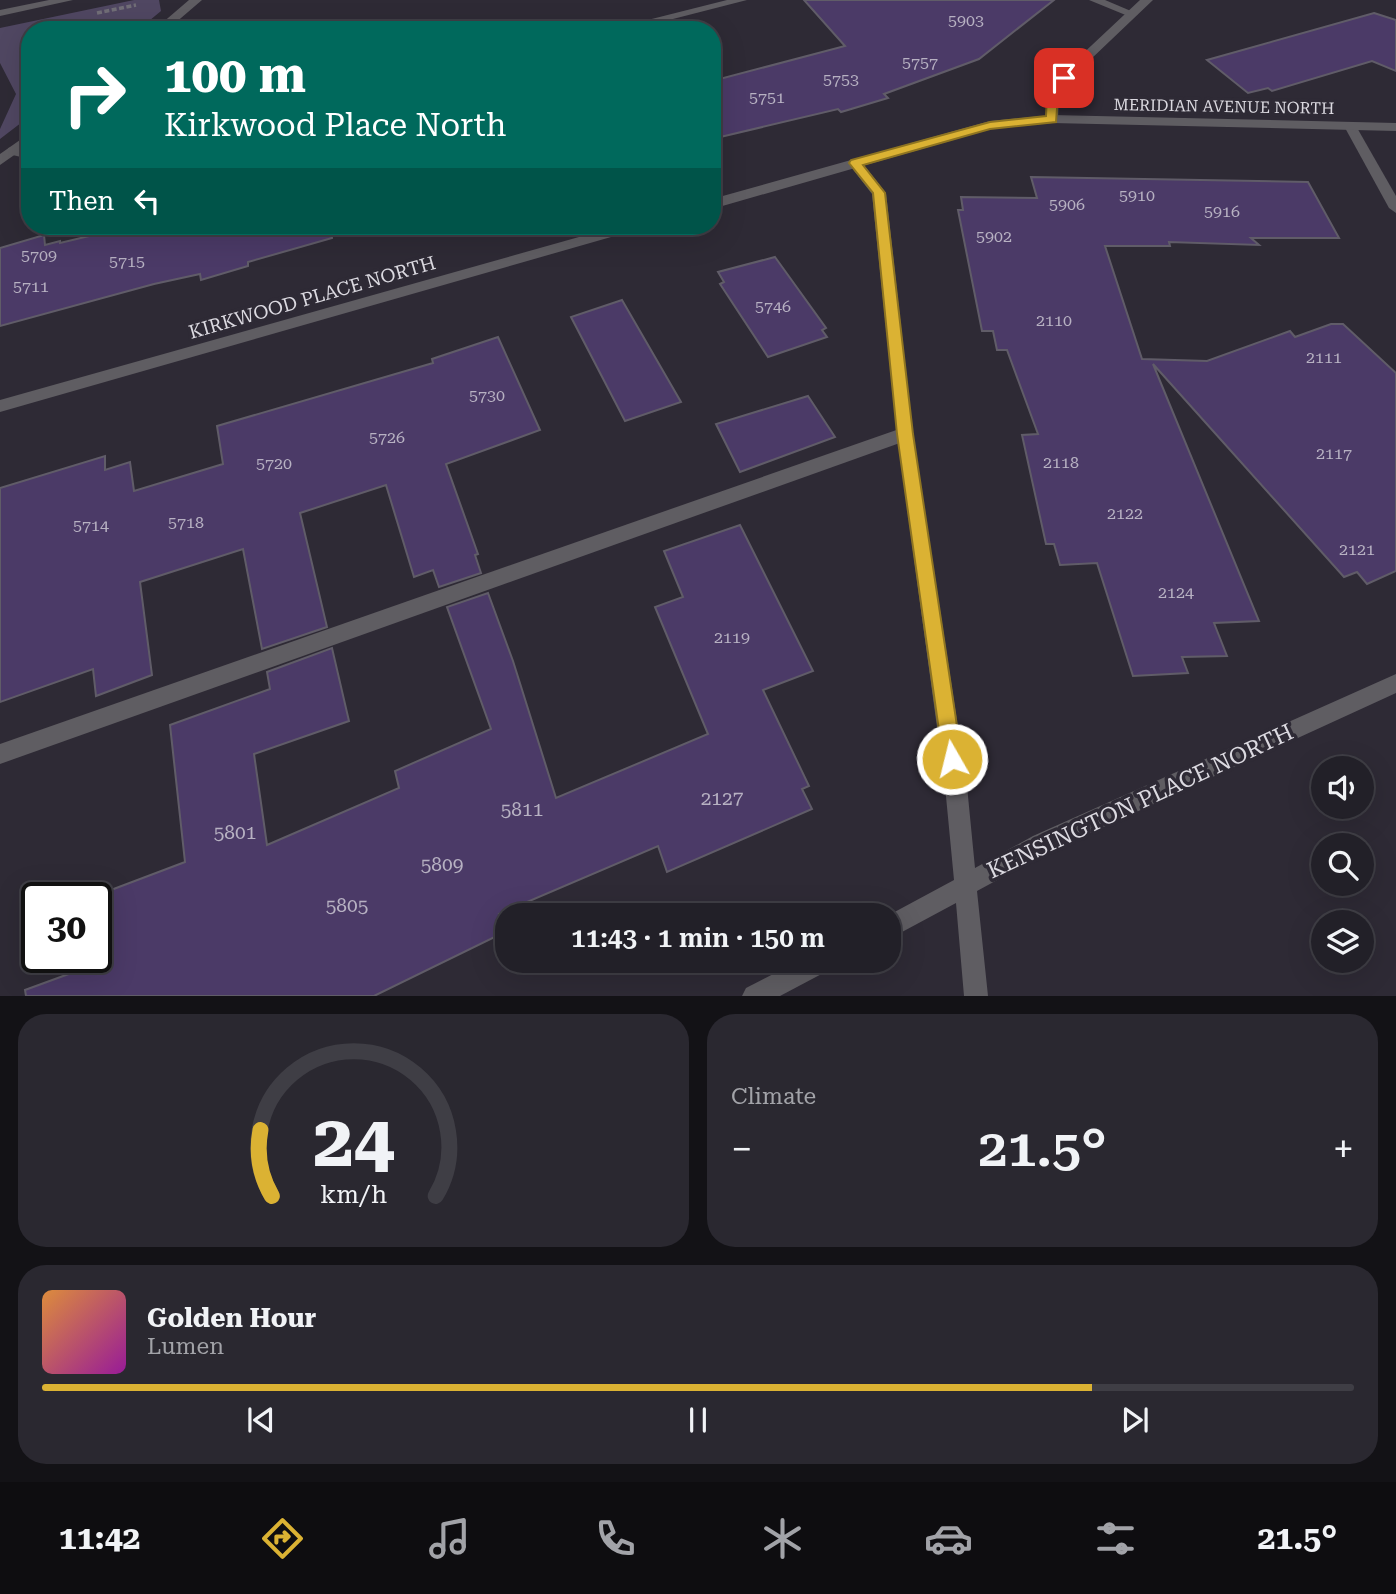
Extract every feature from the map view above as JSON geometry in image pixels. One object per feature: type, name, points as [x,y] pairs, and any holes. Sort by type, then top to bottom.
[{"type":"street","points":[[0,13],[67,0]]},
{"type":"street","points":[[171,21],[196,0]]},
{"type":"street","points":[[652,21],[741,0]]},
{"type":"street","points":[[1095,0],[1132,14]]},
{"type":"street","points":[[721,201],[990,125],[1052,119],[1053,95],[1064,78],[1147,0]]},
{"type":"street","name":"MERIDIAN AVENUE NORTH","points":[[1052,119],[1396,127]]},
{"type":"street","points":[[1350,126],[1396,208]]},
{"type":"street","points":[[0,162],[21,144]]},
{"type":"street","points":[[13,151],[21,153]]},
{"type":"street","points":[[855,163],[879,193],[905,434],[956,786],[976,996]]},
{"type":"street","name":"KIRKWOOD PLACE NORTH","points":[[0,405],[603,235]]},
{"type":"street","points":[[0,754],[905,434]]},
{"type":"street","name":"KENSINGTON PLACE NORTH","points":[[901,921],[1041,844],[1396,683]]},
{"type":"street","points":[[754,996],[799,973]]},
{"type":"shaded area","points":[[134,0],[159,0],[161,11],[149,21],[34,21]]},
{"type":"shaded area","points":[[21,24],[21,123],[0,139],[0,129],[16,94],[0,63],[0,28]]},
{"type":"building","points":[[804,0],[1054,0],[979,59],[884,94],[888,98],[841,112],[838,109],[721,137],[721,79],[845,46]]},
{"type":"building","points":[[1374,13],[1396,20],[1396,71],[1372,61],[1272,91],[1268,88],[1248,93],[1207,60]]},
{"type":"building","points":[[1031,177],[1308,182],[1339,238],[1251,238],[1259,245],[1169,242],[1170,246],[1105,246],[1142,359],[1207,361],[1290,331],[1295,337],[1331,324],[1343,324],[1396,373],[1396,571],[1367,584],[1357,572],[1344,577],[1153,364],[1259,621],[1214,623],[1227,656],[1182,657],[1188,673],[1133,676],[1097,563],[1060,565],[1054,544],[1046,544],[1022,435],[1038,434],[1007,350],[997,350],[993,331],[982,331],[958,210],[963,210],[961,197],[1037,198]]},
{"type":"building","points":[[44,235],[45,245],[93,235],[332,235],[332,238],[248,262],[248,266],[201,280],[200,274],[154,284],[0,326],[0,248]]},
{"type":"building","points":[[775,257],[826,328],[822,330],[827,337],[768,357],[720,284],[724,282],[718,272]]},
{"type":"building","points":[[622,300],[681,402],[625,421],[571,317]]},
{"type":"building","points":[[498,337],[540,430],[446,464],[478,554],[475,555],[481,573],[439,587],[433,570],[414,577],[386,485],[300,513],[327,627],[262,649],[243,549],[140,582],[152,675],[96,696],[93,669],[0,702],[0,488],[105,456],[105,470],[130,462],[134,491],[223,464],[217,426],[433,363],[432,359]]},
{"type":"building","points":[[808,396],[835,437],[740,472],[716,424]]},
{"type":"building","points":[[740,525],[813,671],[763,690],[809,786],[802,789],[812,809],[667,872],[658,846],[525,903],[495,903],[495,937],[374,996],[26,996],[25,990],[71,973],[112,973],[112,890],[185,862],[170,725],[270,689],[267,672],[332,648],[349,721],[254,754],[267,845],[399,788],[395,771],[491,729],[447,607],[488,593],[513,661],[556,798],[708,734],[655,607],[683,597],[664,551]]},
{"type":"route","points":[[952,759],[905,434],[879,193],[855,163],[990,125],[1052,119],[1053,95],[1064,78]]}]
